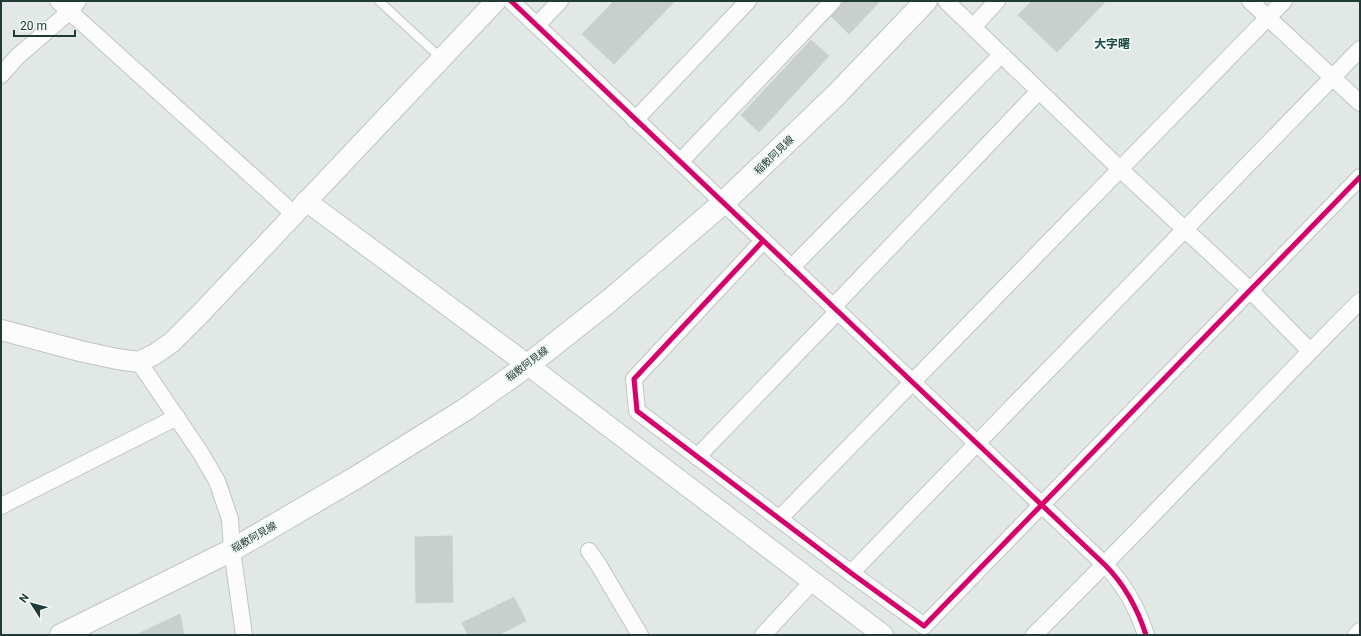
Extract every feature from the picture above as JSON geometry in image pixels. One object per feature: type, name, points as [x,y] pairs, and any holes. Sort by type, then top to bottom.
[{"type":"main road","name":"稲敷阿見線","points":[[61,635],[232,550],[357,477],[466,409],[528,365],[615,296],[723,203],[836,95],[926,1]]},
{"type":"street","points":[[1,330],[117,359],[139,362],[156,354],[171,344],[496,1]]},
{"type":"street","points":[[511,1],[791,268],[978,442],[1117,576],[1141,621],[1146,635]]},
{"type":"street","points":[[537,25],[560,1]]},
{"type":"street","points":[[635,120],[748,1]]},
{"type":"street","points":[[680,162],[833,1]]},
{"type":"street","points":[[946,1],[1120,170],[1250,290],[1310,351]]},
{"type":"street","points":[[973,27],[998,1]]},
{"type":"street","points":[[1250,1],[1360,103]]},
{"type":"street","points":[[779,520],[1284,1]]},
{"type":"street","points":[[1,74],[68,5],[300,208],[528,365],[884,635]]},
{"type":"street","points":[[851,573],[1360,48]]},
{"type":"street","points":[[791,268],[1001,55]]},
{"type":"street","points":[[697,457],[1039,91]]},
{"type":"street","points":[[763,241],[634,380],[637,411],[779,520],[924,626],[1360,177]]},
{"type":"street","points":[[1034,635],[1105,565],[1310,351],[1360,301]]},
{"type":"street","points":[[139,362],[177,417],[217,481],[230,519],[232,550],[244,635]]},
{"type":"street","points":[[1,506],[177,417]]},
{"type":"street","points":[[588,551],[598,564],[640,635]]},
{"type":"street","points":[[763,635],[813,581]]},
{"type":"street","points":[[1356,635],[1360,632]]},
{"type":"lane","points":[[379,1],[441,58]]},
{"type":"building","points":[[614,1],[675,1],[614,64],[582,34]]},
{"type":"building","points":[[844,1],[880,1],[849,34],[830,15]]},
{"type":"building","points":[[1032,1],[1106,1],[1057,52],[1018,15]]},
{"type":"building","points":[[811,40],[829,56],[759,132],[741,115]]},
{"type":"building","points":[[452,536],[453,602],[416,603],[415,537]]},
{"type":"building","points":[[514,597],[526,621],[498,635],[468,635],[462,623]]},
{"type":"building","points":[[180,614],[184,635],[136,635]]},
{"type":"cycle path","points":[[511,1],[1105,565],[1112,572],[1130,598],[1146,635]]},
{"type":"cycle path","points":[[763,241],[634,379],[637,411],[851,573],[924,626],[1360,177]]},
{"type":"district","name":"大字曙","points":[[1112,44]]}]
